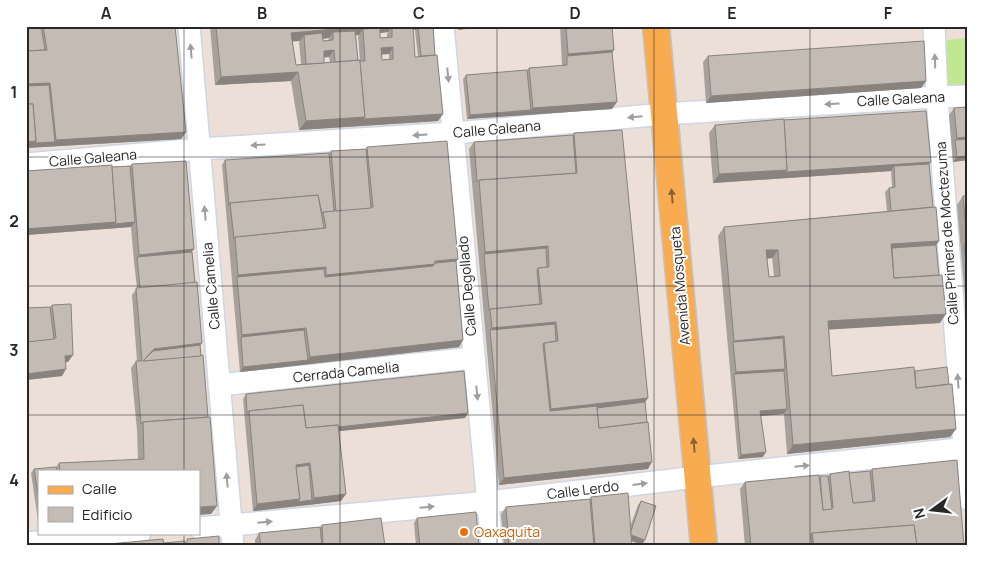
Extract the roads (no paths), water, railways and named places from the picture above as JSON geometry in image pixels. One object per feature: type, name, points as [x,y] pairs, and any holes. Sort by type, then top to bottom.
[{"type":"main road","name":"Avenida Mosqueta","points":[[656,26],[704,546]]},
{"type":"street","name":"Calle Camelia","points":[[189,26],[232,536]]},
{"type":"street","name":"Calle Degollado","points":[[443,26],[492,546]]},
{"type":"street","name":"Calle Primera de Moctezuma","points":[[934,26],[937,97],[968,499]]},
{"type":"street","name":"Calle Galeana","points":[[26,164],[200,149],[454,133],[664,114],[968,96]]},
{"type":"street","name":"Cerrada Camelia","points":[[219,385],[473,358]]},
{"type":"street","name":"Calle Lerdo","points":[[200,528],[232,536],[488,502],[965,448]]},
{"type":"street","points":[[27,541],[126,534]]},
{"type":"place","name":"Oaxaquita","points":[[464,532]]}]
